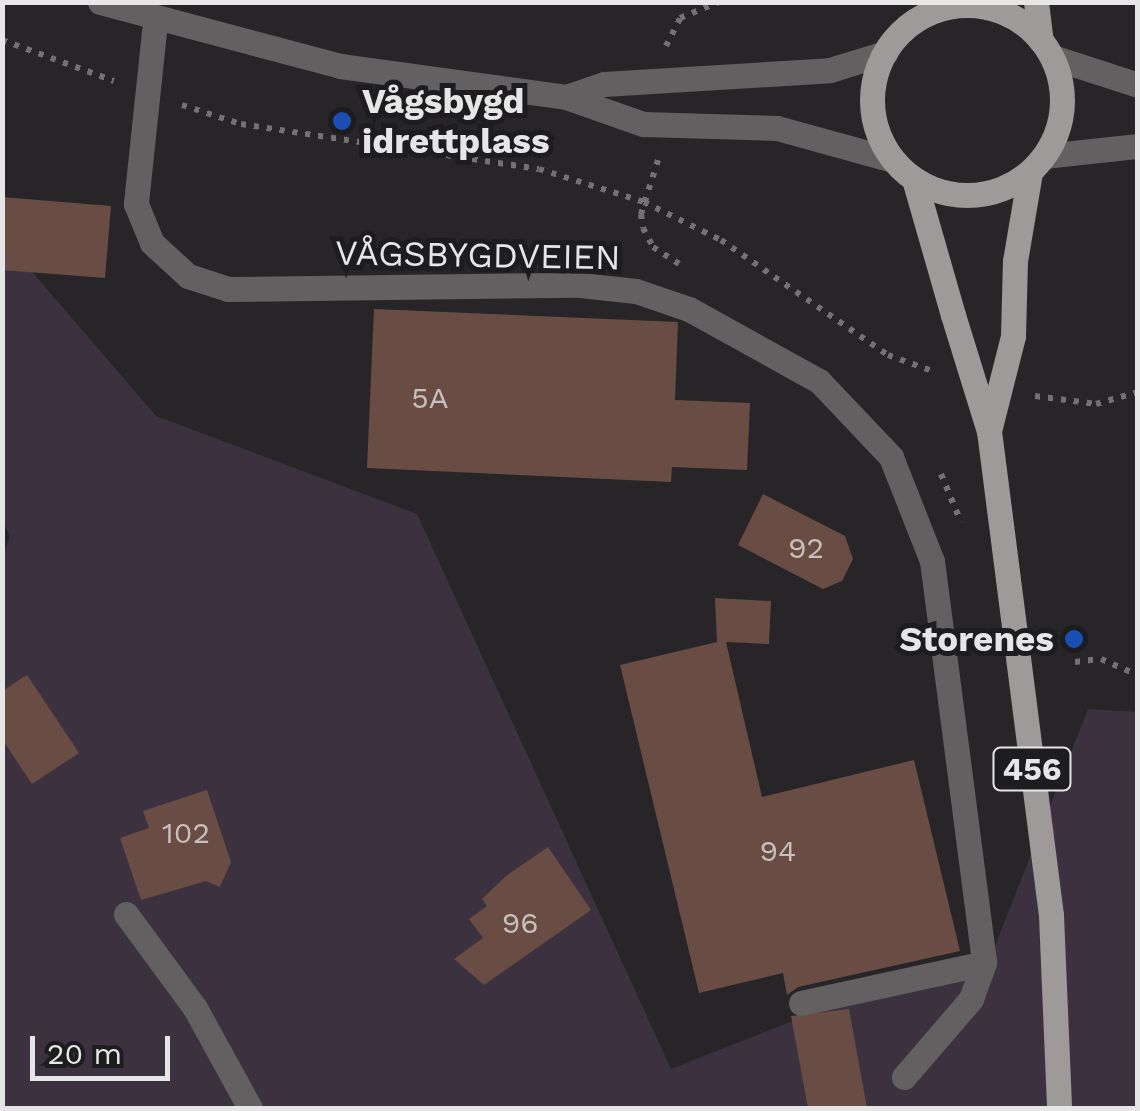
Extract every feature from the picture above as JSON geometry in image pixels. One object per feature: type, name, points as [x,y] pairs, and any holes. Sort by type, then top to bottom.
[{"type":"main road","points":[[912,2],[891,44],[873,115],[893,160],[914,179],[962,195],[989,193],[1037,164]]},
{"type":"main road","name":"456","points":[[989,431],[1013,336],[1014,261],[1037,164],[1061,117],[1036,2]]},
{"type":"main road","points":[[891,44],[934,11],[981,6],[1025,24],[1047,49]]},
{"type":"main road","name":"456","points":[[914,179],[989,431],[1053,933],[1059,1108]]},
{"type":"street","points":[[100,2],[155,22],[340,66],[566,96],[643,124],[778,128],[893,160]]},
{"type":"street","name":"VÅGSBYGDVEIEN","points":[[155,22],[136,204],[152,243],[188,276],[228,289],[580,285],[636,291],[733,332],[819,381],[851,408],[891,457],[926,534],[984,963]]},
{"type":"street","points":[[566,96],[604,84],[830,70],[891,44]]},
{"type":"street","points":[[1047,49],[1138,85]]},
{"type":"street","points":[[1037,164],[1138,146]]},
{"type":"street","points":[[126,914],[195,1008],[250,1108]]},
{"type":"street","points":[[801,1002],[984,963]]},
{"type":"street","points":[[904,1077],[971,999],[984,963]]},
{"type":"path","points":[[665,48],[680,18],[719,2]]},
{"type":"path","points":[[2,40],[241,124],[538,169],[615,192],[721,240],[888,355],[944,374]]},
{"type":"path","points":[[1016,391],[1070,404],[1138,392]]},
{"type":"path","points":[[1075,662],[1101,659],[1138,674]]},
{"type":"shaded area","points":[[3,238],[156,416],[417,514],[671,1069],[893,981],[988,964],[1088,709],[1137,712],[1137,1108],[3,1108],[2,558],[10,536],[2,520]]},
{"type":"building","points":[[2,197],[111,206],[105,278],[2,270]]},
{"type":"building","points":[[374,309],[678,322],[675,400],[750,403],[747,470],[672,467],[671,482],[367,468]]},
{"type":"building","points":[[763,494],[845,536],[853,559],[842,581],[823,589],[738,545]]},
{"type":"building","points":[[715,598],[771,601],[769,644],[726,642],[762,797],[914,760],[960,951],[798,987],[787,995],[783,973],[699,993],[620,665],[717,642]]},
{"type":"building","points":[[27,675],[79,753],[32,784],[2,739],[2,691]]},
{"type":"building","points":[[207,790],[231,862],[220,887],[206,881],[141,900],[120,838],[149,828],[143,811]]},
{"type":"building","points":[[548,847],[591,910],[484,985],[454,959],[483,938],[469,919],[487,906],[482,899],[506,876]]},
{"type":"building","points":[[849,1009],[867,1108],[808,1108],[791,1016]]},
{"type":"place","name":"Vågsbygd idrettplass","points":[[342,121]]},
{"type":"place","name":"Storenes","points":[[1074,639]]}]
